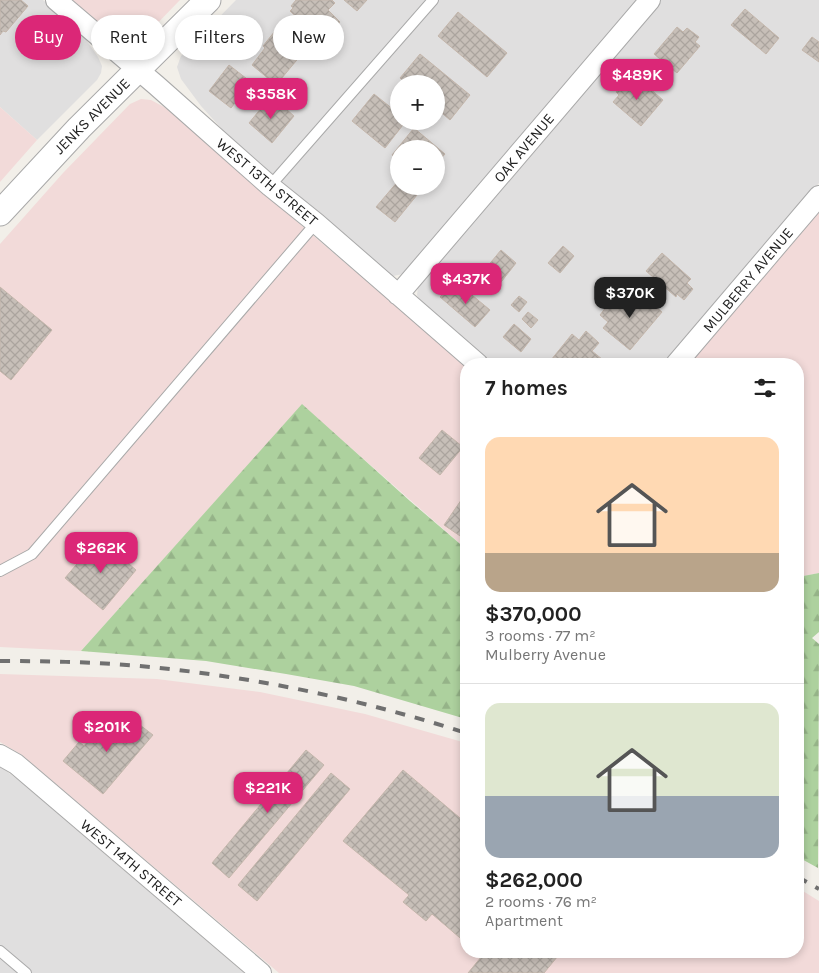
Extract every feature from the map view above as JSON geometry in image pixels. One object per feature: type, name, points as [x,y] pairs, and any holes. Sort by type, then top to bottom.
[{"type":"street","name":"WEST 13TH STREET","points":[[56,0],[471,358]]},
{"type":"street","name":"JENKS AVENUE","points":[[0,213],[79,128],[208,0]]},
{"type":"street","name":"OAK AVENUE","points":[[398,295],[650,0]]},
{"type":"street","name":"MULBERRY AVENUE","points":[[681,358],[819,196]]},
{"type":"street","name":"WEST 14TH STREET","points":[[0,755],[16,764],[261,973]]},
{"type":"lane","points":[[270,186],[433,0]]},
{"type":"lane","points":[[0,571],[32,554],[316,223]]},
{"type":"lane","points":[[0,951],[26,973]]},
{"type":"shaded area","points":[[0,0],[43,0],[61,15],[15,15],[15,60],[81,60],[81,32],[91,47],[91,60],[99,60],[102,66],[101,73],[97,80],[37,140],[0,107]]},
{"type":"shaded area","points":[[71,0],[180,0],[165,15],[91,16]]},
{"type":"shaded area","points":[[236,0],[639,0],[410,269],[403,274],[393,276],[388,275],[231,139],[201,106],[181,79],[177,67],[180,60],[263,60],[263,15],[221,15]]},
{"type":"shaded area","points":[[661,0],[819,0],[819,183],[670,358],[485,358],[421,304],[417,295],[418,287]]},
{"type":"shaded area","points":[[141,99],[151,100],[164,107],[224,155],[288,214],[460,361],[460,544],[302,405],[81,651],[0,647],[0,244],[63,173],[130,104]]},
{"type":"shaded area","points":[[0,107],[37,140],[0,182]]},
{"type":"shaded area","points":[[819,209],[819,573],[804,576],[804,358],[692,358]]},
{"type":"shaded area","points":[[0,674],[157,679],[260,692],[365,714],[460,741],[460,958],[804,958],[804,892],[819,901],[819,973],[279,973],[22,755],[0,742]]},
{"type":"shaded area","points":[[0,766],[22,783],[244,973],[0,973]]},
{"type":"green space","points":[[302,404],[460,544],[460,717],[354,686],[286,674],[206,661],[81,651]]},
{"type":"green space","points":[[819,573],[819,632],[812,638],[819,644],[818,868],[804,860],[804,576]]},
{"type":"building","points":[[0,0],[21,0],[28,6],[20,15],[15,15],[15,21],[6,32],[3,31],[0,35]]},
{"type":"building","points":[[296,0],[332,0],[335,3],[328,10],[333,15],[294,15],[290,11],[293,8],[291,6]]},
{"type":"building","points":[[344,0],[367,0],[357,11]]},
{"type":"building","points":[[745,9],[779,38],[766,54],[731,25]]},
{"type":"building","points":[[458,12],[507,53],[487,77],[438,36]]},
{"type":"building","points":[[677,27],[683,32],[687,28],[699,37],[695,42],[700,46],[677,73],[654,54]]},
{"type":"building","points":[[273,34],[273,60],[297,60],[276,85],[252,65],[256,60],[263,60],[263,51],[265,48],[263,46]]},
{"type":"building","points":[[812,37],[819,42],[819,62],[802,50]]},
{"type":"building","points":[[420,54],[470,95],[450,120],[445,116],[445,75],[402,75]]},
{"type":"building","points":[[229,65],[251,82],[231,108],[209,91]]},
{"type":"building","points":[[635,76],[663,100],[641,126],[613,102],[619,95],[616,92],[621,85],[625,88]]},
{"type":"building","points":[[374,94],[390,107],[390,130],[399,130],[385,148],[352,121]]},
{"type":"building","points":[[271,96],[294,116],[272,143],[249,123]]},
{"type":"building","points":[[412,130],[416,130],[428,140],[404,140]]},
{"type":"building","points":[[390,191],[390,195],[417,195],[395,222],[376,207]]},
{"type":"building","points":[[563,246],[574,256],[560,273],[548,263]]},
{"type":"building","points":[[501,250],[516,263],[498,286],[482,273]]},
{"type":"building","points":[[662,253],[691,279],[687,283],[693,289],[684,300],[677,294],[676,297],[646,271]]},
{"type":"building","points":[[461,286],[490,310],[475,327],[440,297],[449,287],[455,293]]},
{"type":"building","points":[[0,287],[52,330],[11,380],[0,371]]},
{"type":"building","points":[[636,290],[662,312],[630,350],[603,328],[608,322],[600,315],[610,302],[619,309]]},
{"type":"building","points":[[519,296],[527,302],[519,312],[511,305]]},
{"type":"building","points":[[528,312],[538,320],[531,328],[522,319]]},
{"type":"building","points":[[514,324],[531,339],[521,352],[503,337]]},
{"type":"building","points":[[586,331],[599,343],[592,351],[601,358],[553,358],[572,334],[579,340]]},
{"type":"building","points":[[442,430],[460,445],[460,451],[440,475],[419,458]]},
{"type":"building","points":[[460,502],[460,536],[444,525]]},
{"type":"building","points":[[99,538],[136,570],[103,610],[65,578]]},
{"type":"building","points":[[109,716],[122,727],[126,723],[135,730],[140,725],[153,735],[103,794],[63,761],[79,742],[84,746]]},
{"type":"building","points":[[306,750],[324,765],[229,878],[212,863]]},
{"type":"building","points":[[403,770],[460,818],[460,938],[432,914],[426,921],[403,902],[409,895],[343,841]]},
{"type":"building","points":[[331,773],[350,789],[257,901],[238,885]]},
{"type":"building","points":[[480,958],[556,958],[544,973],[468,973]]},
{"type":"railway","points":[[0,661],[122,665],[223,676],[346,699],[460,731]]},
{"type":"railway","points":[[804,880],[819,889]]}]
